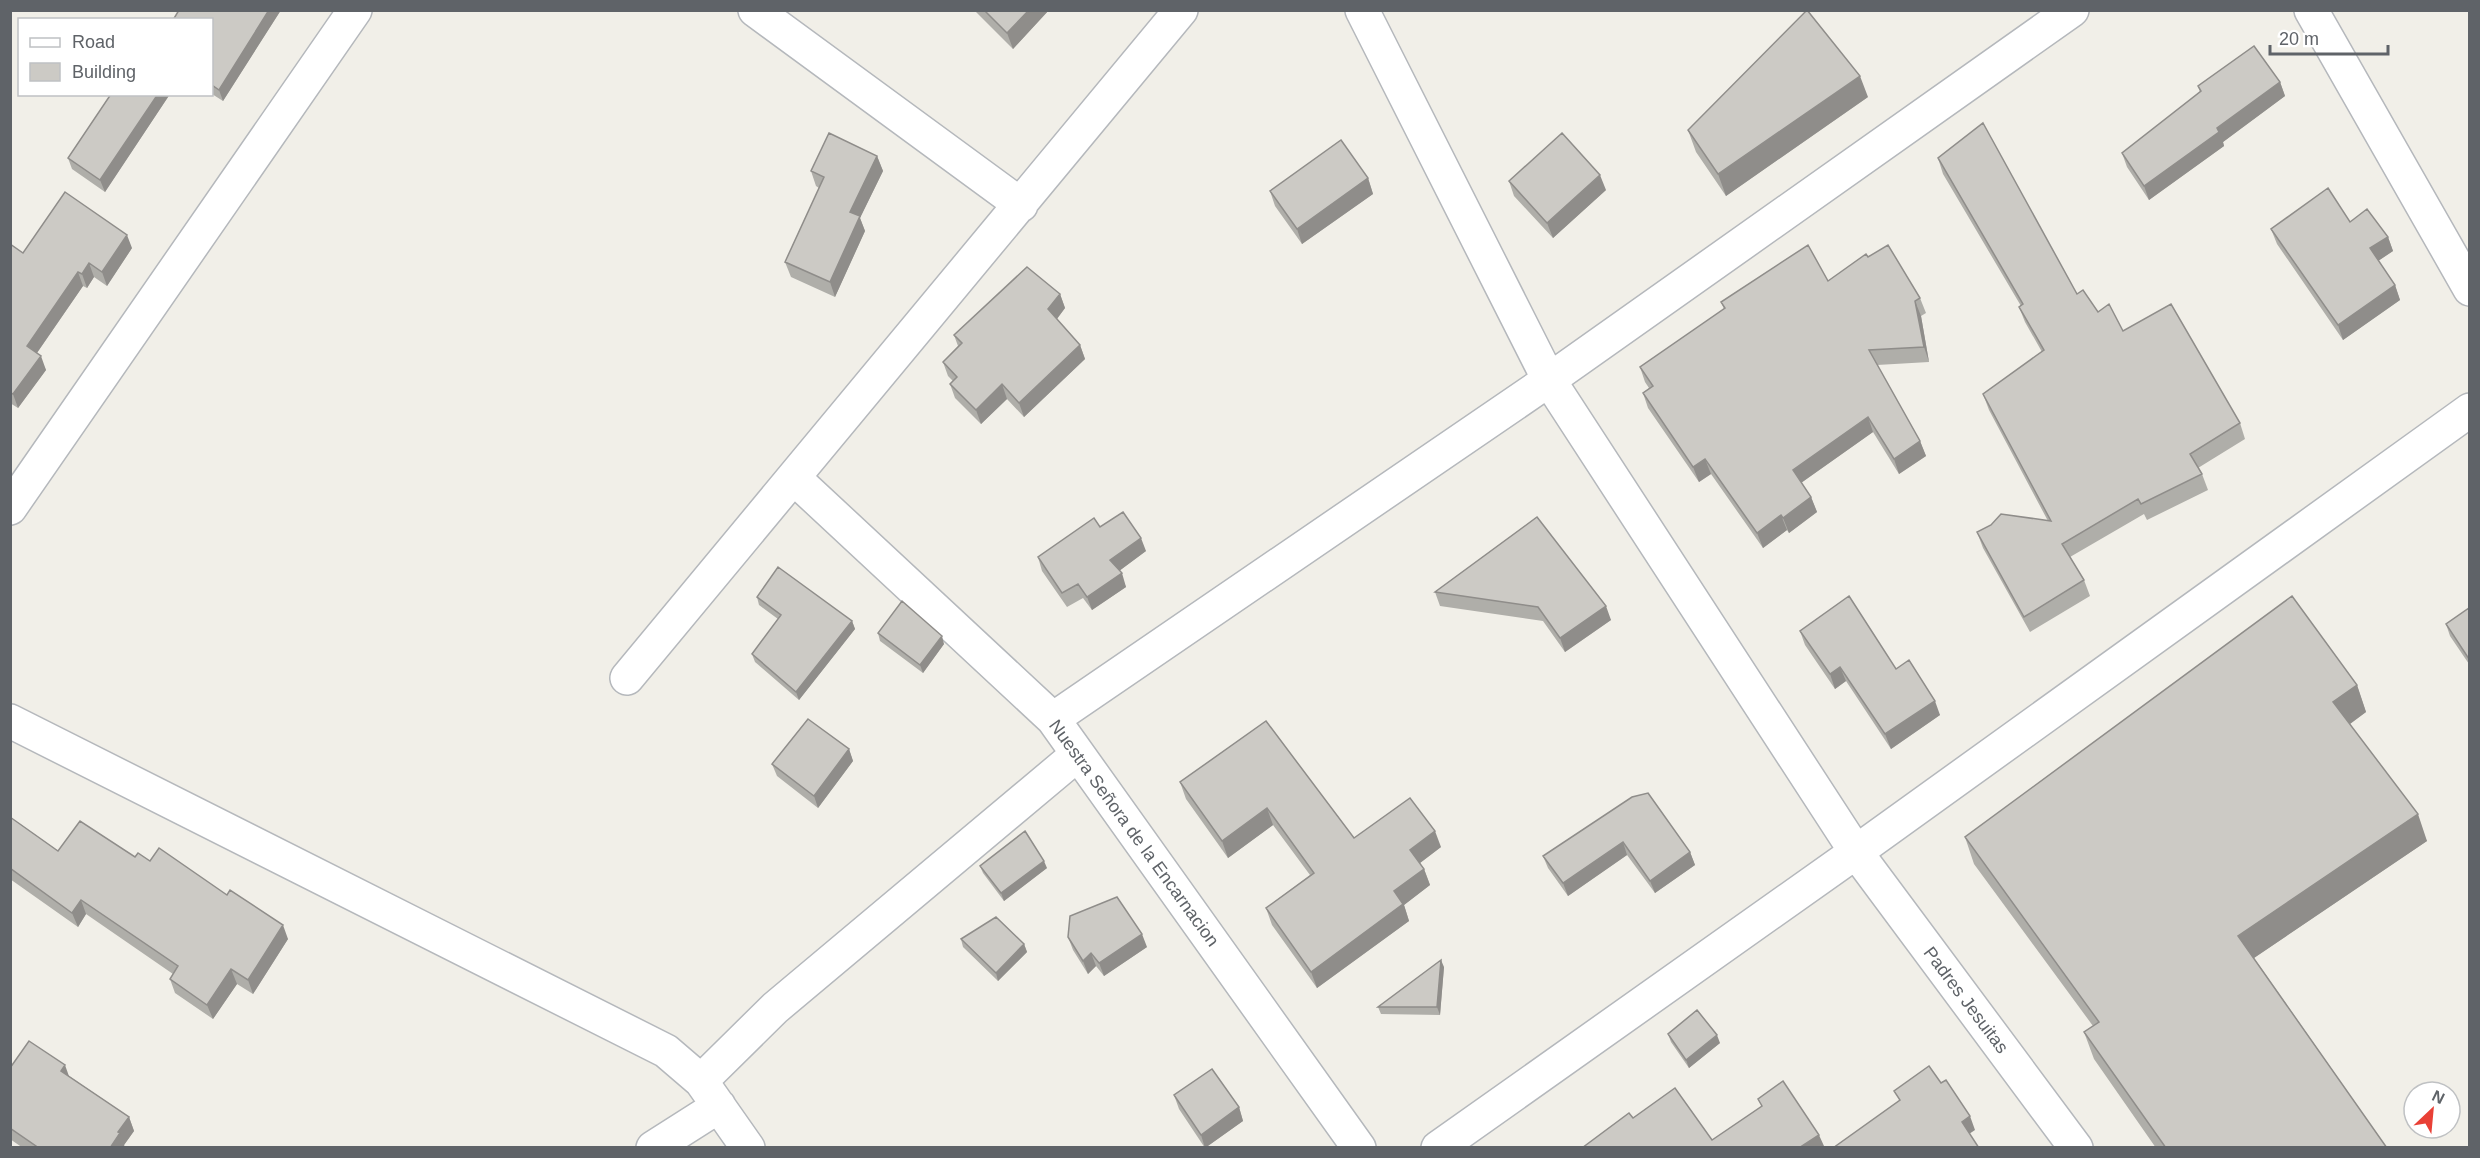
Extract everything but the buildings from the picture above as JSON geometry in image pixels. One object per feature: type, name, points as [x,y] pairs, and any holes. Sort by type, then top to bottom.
[{"type":"street","points":[[10,508],[355,10]]},
{"type":"street","points":[[755,10],[1021,205]]},
{"type":"street","points":[[627,678],[1181,10]]},
{"type":"street","name":"Padres Jesuitas","points":[[1362,10],[1549,380],[1856,852],[2076,1148]]},
{"type":"street","points":[[1053,719],[1549,380],[2072,10]]},
{"type":"street","points":[[2311,10],[2469,289]]},
{"type":"street","points":[[1438,1148],[1856,852],[2469,410]]},
{"type":"street","name":"Nuestra Señora de la Encarnacion","points":[[794,478],[1053,719],[1359,1148]]},
{"type":"street","points":[[10,721],[666,1051],[710,1093],[748,1148]]},
{"type":"street","points":[[653,1148],[710,1093],[775,1008],[1078,754]]}]
